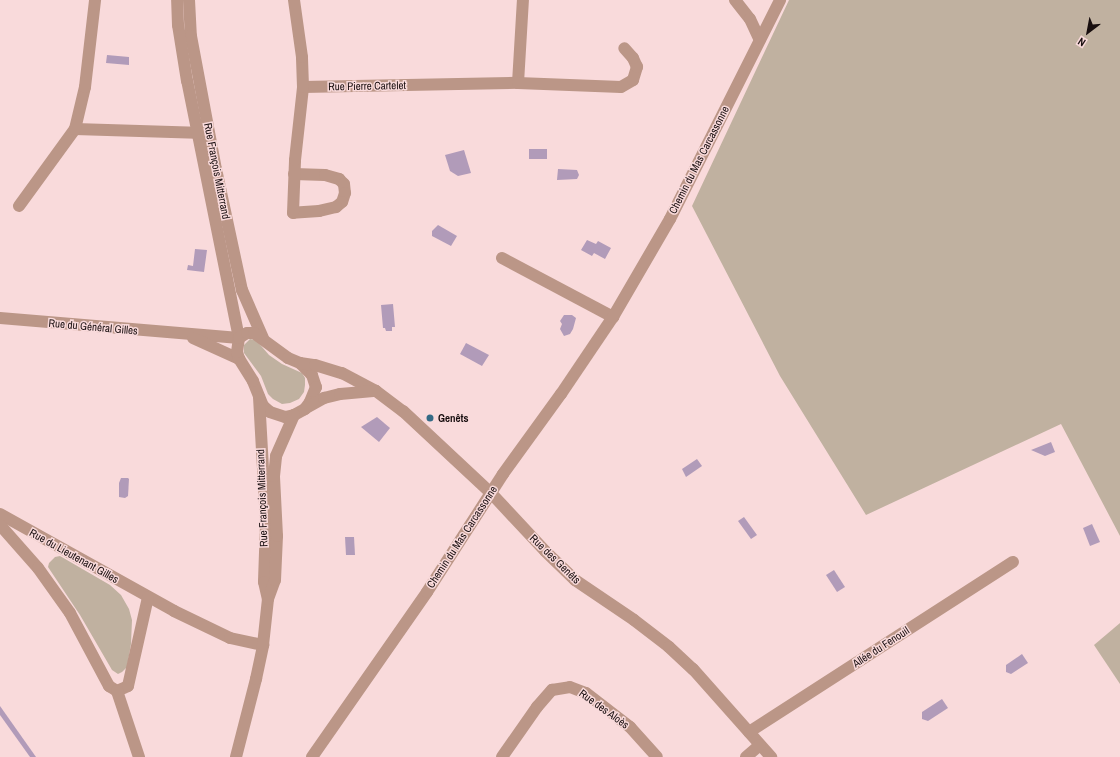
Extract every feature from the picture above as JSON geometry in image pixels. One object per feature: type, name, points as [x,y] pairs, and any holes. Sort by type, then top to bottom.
[{"type":"street","points":[[19,206],[75,129],[85,87],[95,0]]},
{"type":"street","name":"Rue François Mitterrand","points":[[177,0],[178,25],[196,134],[240,338],[237,352],[239,359]]},
{"type":"street","name":"Rue François Mitterrand","points":[[189,0],[191,36],[209,133],[242,290],[263,338]]},
{"type":"street","points":[[294,0],[302,56],[303,87],[294,174],[293,213],[319,211],[336,207],[342,202],[345,193],[344,184],[339,179],[325,175],[294,174]]},
{"type":"street","points":[[518,83],[523,0]]},
{"type":"street","points":[[735,0],[750,19],[760,40]]},
{"type":"street","name":"Chemin du Mas Carcassonne","points":[[312,757],[427,592],[503,474],[613,317],[670,219],[780,0]]},
{"type":"street","name":"Rue Pierre Cartelet","points":[[303,87],[518,83],[621,87],[633,80],[637,67],[633,58],[624,48]]},
{"type":"street","points":[[75,129],[196,134],[209,133]]},
{"type":"street","points":[[502,258],[613,317]]},
{"type":"street","name":"Rue du Général Gilles","points":[[0,318],[187,335],[240,338],[247,333],[254,333],[263,338]]},
{"type":"street","name":"Rue du Général Gilles","points":[[187,335],[239,359]]},
{"type":"street","points":[[263,338],[284,355],[300,363],[312,375],[316,387],[312,398],[305,409]]},
{"type":"street","points":[[239,359],[253,381],[263,406],[270,412],[285,417],[294,416],[324,398],[340,394],[376,391]]},
{"type":"street","name":"Rue des Genêts","points":[[300,363],[315,365],[342,373],[376,391],[403,411],[491,493],[574,580],[669,647],[693,669],[771,757]]},
{"type":"street","name":"Rue François Mitterrand","points":[[259,397],[266,524],[264,582],[268,599]]},
{"type":"street","name":"Rue François Mitterrand","points":[[236,757],[263,645],[268,599],[275,580],[277,536],[274,476],[276,456],[294,416]]},
{"type":"street","name":"Rue du Lieutenant Gilles","points":[[0,514],[148,597],[230,638],[263,645]]},
{"type":"street","name":"Rue du Lieutenant Gilles","points":[[0,524],[38,568],[70,613],[109,686],[117,691],[139,757]]},
{"type":"street","name":"Allée du Fenouil","points":[[749,732],[1013,562]]},
{"type":"street","points":[[117,691],[128,686],[148,597]]},
{"type":"street","name":"Rue des Aloès","points":[[502,757],[537,707],[552,690],[570,687],[586,693],[630,727],[657,757]]},
{"type":"street","points":[[746,757],[760,745]]},
{"type":"shaded area","points":[[789,0],[1120,0],[1120,536],[1061,424],[866,515],[780,376],[692,206]]},
{"type":"shaded area","points":[[107,55],[129,57],[129,65],[106,63]]},
{"type":"shaded area","points":[[529,149],[547,149],[547,159],[529,159]]},
{"type":"shaded area","points":[[464,150],[471,173],[458,176],[450,171],[445,155]]},
{"type":"shaded area","points":[[558,169],[577,170],[579,175],[577,179],[557,180]]},
{"type":"shaded area","points":[[438,225],[457,236],[451,246],[432,236],[432,231]]},
{"type":"shaded area","points":[[587,240],[596,244],[598,241],[611,248],[605,259],[594,253],[592,256],[581,250]]},
{"type":"shaded area","points":[[195,249],[207,250],[204,272],[187,270],[188,265],[193,266]]},
{"type":"shaded area","points":[[393,304],[395,327],[392,327],[392,331],[386,331],[385,328],[383,328],[381,305]]},
{"type":"shaded area","points":[[564,315],[572,315],[576,318],[570,334],[564,336],[560,329],[562,324],[560,321]]},
{"type":"shaded area","points":[[250,339],[256,340],[269,355],[282,364],[302,373],[305,378],[305,385],[304,392],[299,399],[290,403],[282,404],[268,394],[261,376],[244,353],[244,345]]},
{"type":"shaded area","points":[[466,343],[489,355],[482,366],[460,354]]},
{"type":"shaded area","points":[[377,417],[390,428],[379,442],[361,427]]},
{"type":"shaded area","points":[[1051,442],[1055,452],[1045,456],[1031,450]]},
{"type":"shaded area","points":[[697,459],[702,466],[686,477],[682,469]]},
{"type":"shaded area","points":[[121,478],[129,479],[128,496],[125,498],[119,497],[119,483]]},
{"type":"shaded area","points":[[744,517],[757,535],[751,539],[738,521]]},
{"type":"shaded area","points":[[1092,524],[1100,542],[1090,546],[1083,528]]},
{"type":"shaded area","points":[[345,537],[354,537],[355,555],[346,555]]},
{"type":"shaded area","points":[[60,556],[110,585],[121,595],[129,609],[132,620],[131,644],[127,667],[122,672],[118,674],[112,670],[80,615],[48,567],[49,563],[55,557]]},
{"type":"shaded area","points":[[834,570],[845,587],[837,592],[826,575]]},
{"type":"shaded area","points":[[1120,623],[1120,684],[1094,645]]},
{"type":"shaded area","points":[[1022,654],[1028,663],[1011,674],[1006,672],[1006,665]]},
{"type":"shaded area","points":[[942,699],[948,708],[928,721],[922,719],[922,712]]},
{"type":"shaded area","points":[[0,706],[36,757],[30,757],[0,715]]},
{"type":"place","name":"Genêts","points":[[430,418]]}]
